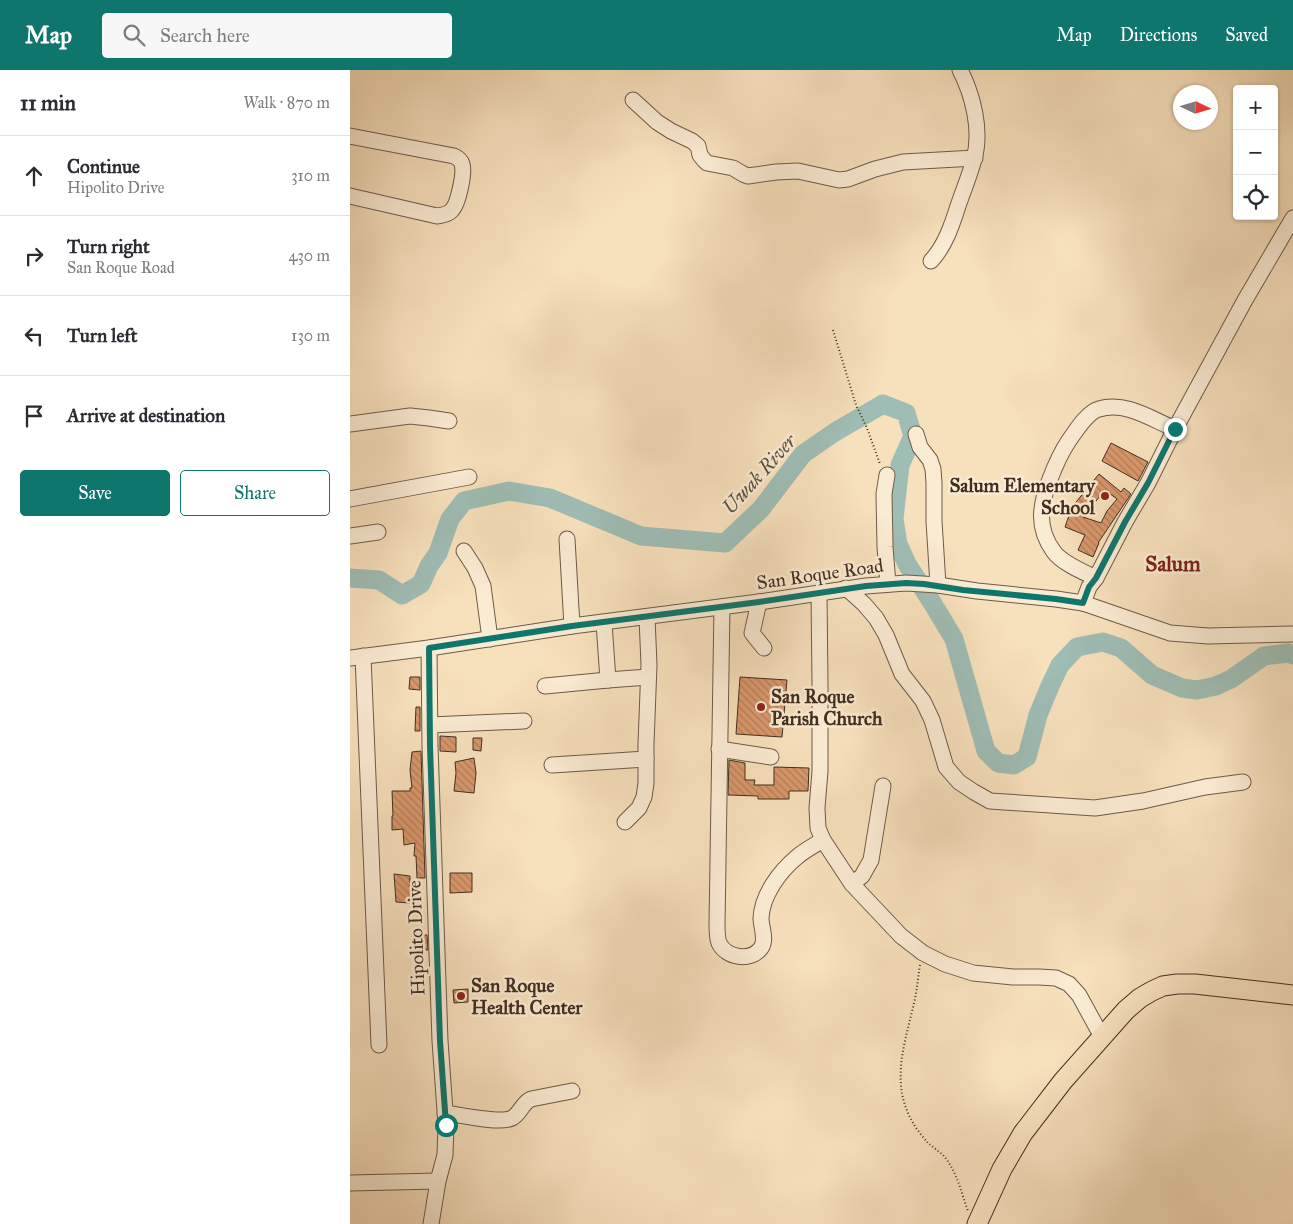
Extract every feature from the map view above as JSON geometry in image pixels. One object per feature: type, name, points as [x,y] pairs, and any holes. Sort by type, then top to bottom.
[{"type":"main road","points":[[973,1219],[1023,1133],[1063,1081],[1102,1036],[1140,998],[1163,986],[1177,984],[1195,984],[1293,995]]},
{"type":"street","points":[[932,261],[944,242],[975,158],[977,129],[974,111],[960,70]]},
{"type":"street","points":[[633,100],[664,127],[698,146],[700,155],[707,163],[733,168],[748,176],[798,171],[839,180],[903,162],[975,158]]},
{"type":"street","points":[[350,136],[454,156],[462,163],[463,173],[454,209],[444,215],[437,216],[350,196]]},
{"type":"street","points":[[1083,603],[1089,587],[1096,578],[1148,483],[1244,300],[1293,218]]},
{"type":"street","points":[[1096,578],[1073,567],[1054,553],[1042,528],[1040,511],[1043,496],[1059,456],[1082,422],[1097,409],[1129,408],[1175,429]]},
{"type":"street","points":[[350,424],[410,416],[449,421]]},
{"type":"street","points":[[916,434],[920,448],[930,460],[933,469],[934,521],[931,585]]},
{"type":"street","points":[[887,475],[884,494],[888,584]]},
{"type":"street","points":[[350,499],[469,477]]},
{"type":"street","points":[[350,536],[378,532]]},
{"type":"street","points":[[567,539],[572,626]]},
{"type":"street","points":[[464,551],[475,568],[482,586],[490,639]]},
{"type":"street","name":"San Roque Road","points":[[356,657],[572,626],[759,602],[846,588],[906,583],[1083,603],[1170,633],[1208,636],[1293,634]]},
{"type":"street","points":[[846,588],[876,618],[886,635],[902,674],[923,701],[932,720],[946,767],[959,782],[990,801],[1094,808],[1143,801],[1205,787],[1243,782]]},
{"type":"street","points":[[819,592],[820,762],[817,808],[818,828],[823,840],[852,884],[901,936],[922,953],[945,964],[973,973],[1013,977],[1056,978],[1069,984],[1079,995],[1102,1036]]},
{"type":"street","points":[[759,602],[752,633],[764,648]]},
{"type":"street","points":[[722,607],[717,924],[719,942],[725,951],[734,956],[745,956],[754,954],[760,949],[764,938],[761,916],[770,888],[798,856],[823,840]]},
{"type":"street","points":[[624,822],[638,808],[644,797],[646,783],[649,665],[647,617]]},
{"type":"street","points":[[604,623],[608,680]]},
{"type":"street","name":"Hipolito Drive","points":[[429,648],[440,1041],[446,1142],[431,1224]]},
{"type":"street","points":[[356,657],[379,1045]]},
{"type":"street","points":[[545,686],[648,677]]},
{"type":"street","points":[[430,725],[524,720]]},
{"type":"street","points":[[719,749],[770,757]]},
{"type":"street","points":[[552,765],[646,759]]},
{"type":"street","points":[[852,884],[862,876],[871,860],[883,786]]},
{"type":"street","points":[[445,1113],[493,1120],[508,1120],[518,1113],[525,1102],[531,1099],[572,1091]]},
{"type":"street","points":[[350,1183],[438,1181]]},
{"type":"path","points":[[833,330],[856,405],[887,475]]},
{"type":"path","points":[[922,953],[900,1068],[904,1104],[913,1123],[928,1142],[943,1156],[953,1171],[973,1219]]},
{"type":"building","points":[[1111,443],[1148,462],[1138,481],[1102,461]]},
{"type":"building","points":[[1099,474],[1121,492],[1124,488],[1131,494],[1098,543],[1093,557],[1078,550],[1085,535],[1065,527],[1072,507]],"holes":[[[1105,490],[1117,499],[1107,511],[1101,523],[1083,517]]]},
{"type":"building","points":[[410,677],[420,677],[420,690],[409,689]]},
{"type":"building","name":"San Roque Parish Church","points":[[740,677],[787,680],[782,737],[736,734]]},
{"type":"building","points":[[416,707],[420,707],[420,731],[415,731]]},
{"type":"building","points":[[440,736],[456,737],[456,752],[440,751]]},
{"type":"building","points":[[473,738],[482,738],[481,751],[473,750]]},
{"type":"building","points":[[421,751],[425,878],[417,878],[416,856],[414,856],[415,843],[404,845],[403,829],[392,830],[392,791],[410,791],[410,788],[412,788],[410,770],[412,752]]},
{"type":"building","points":[[474,758],[476,773],[474,793],[454,791],[455,762]]},
{"type":"building","points":[[729,760],[745,763],[745,780],[755,780],[754,785],[774,785],[774,767],[809,768],[808,791],[789,791],[789,799],[758,799],[758,796],[728,795]]},
{"type":"building","points":[[450,873],[472,873],[472,892],[450,893]]},
{"type":"building","points":[[394,874],[410,876],[410,903],[396,902]]},
{"type":"building","points":[[415,935],[427,935],[428,950],[415,949]]},
{"type":"building","name":"San Roque Health Center","points":[[468,989],[468,1002],[454,1003],[453,990]]},
{"type":"waterway","name":"Uwak River","points":[[350,578],[379,580],[402,595],[421,584],[429,566],[438,553],[450,519],[464,501],[509,491],[550,498],[641,536],[725,543],[761,509],[803,454],[835,432],[883,404],[906,413],[913,436],[900,465],[894,519],[898,544],[907,564],[954,639],[986,751],[998,763],[1014,765],[1027,757],[1038,715],[1050,686],[1060,665],[1077,647],[1103,642],[1121,648],[1152,675],[1182,688],[1197,690],[1216,686],[1231,679],[1264,656],[1288,653],[1293,655]]},
{"type":"place","name":"Salum Elementary School","points":[[1105,496]]},
{"type":"place","name":"San Roque Parish Church","points":[[761,707]]},
{"type":"place","name":"San Roque Health Center","points":[[461,996]]},
{"type":"district","name":"Salum","points":[[1173,564]]},
{"type":"route","points":[[446,1125],[438,987],[430,746],[429,648],[572,626],[888,584],[938,585],[963,590],[1083,603],[1089,587],[1096,578],[1111,547],[1148,483],[1175,429]]}]
